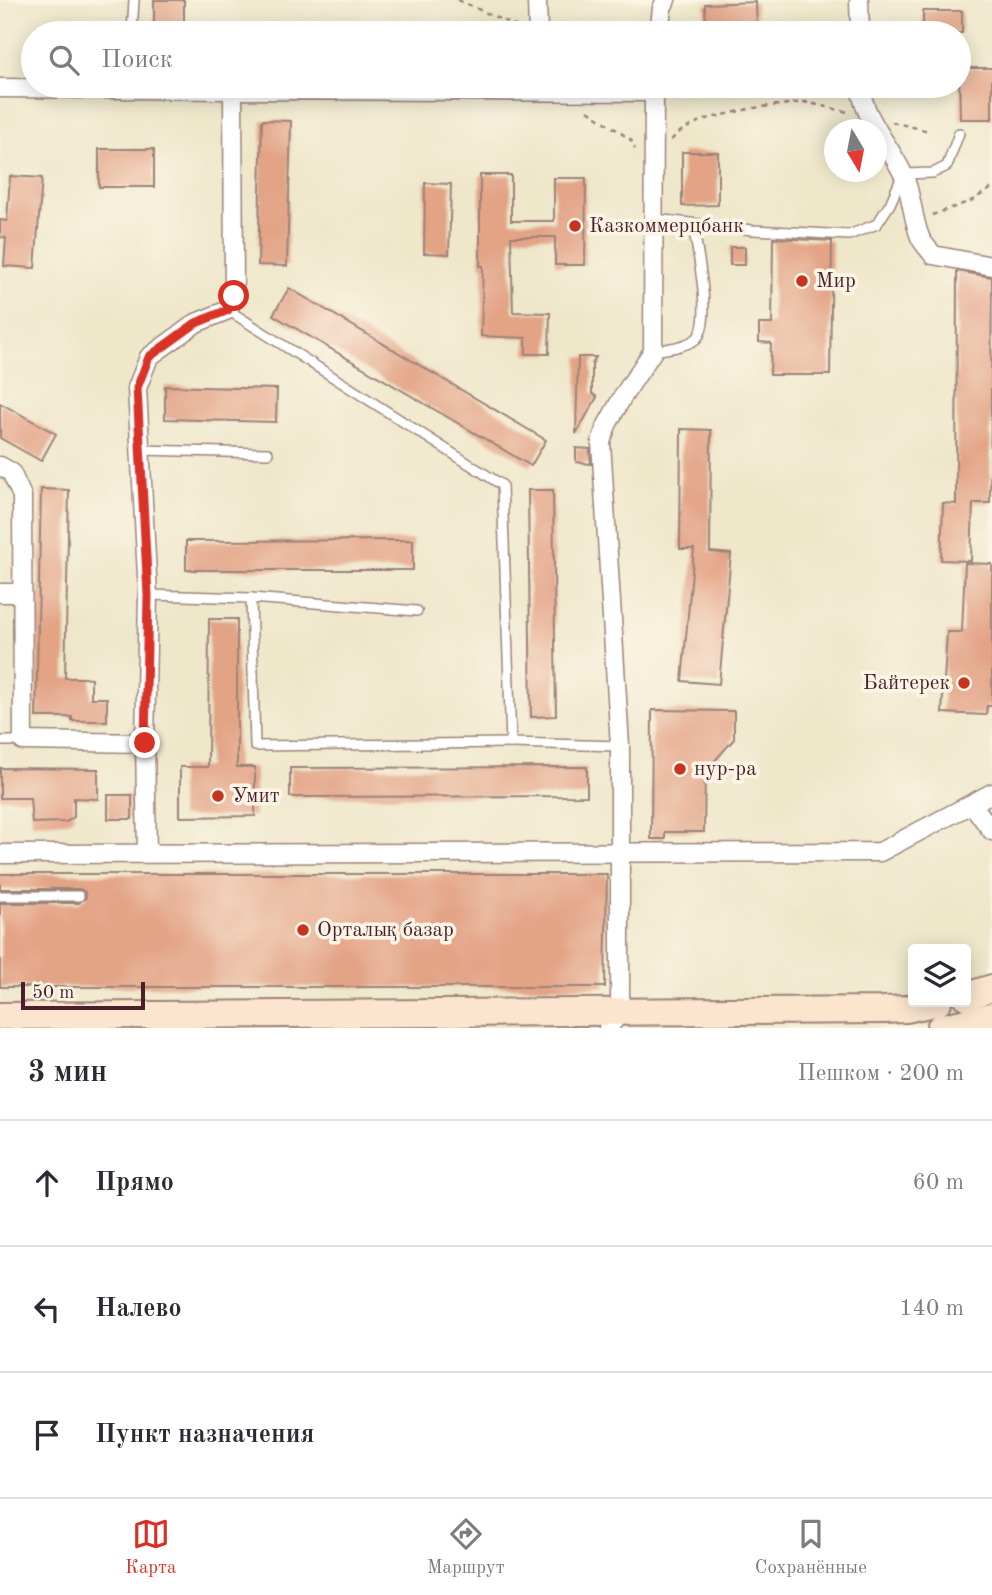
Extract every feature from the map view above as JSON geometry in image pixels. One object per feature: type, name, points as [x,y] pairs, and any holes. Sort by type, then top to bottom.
[{"type":"main road","points":[[971,994],[992,988]]},
{"type":"main road","points":[[0,1016],[614,1020],[915,1007]]},
{"type":"main road","points":[[940,1028],[992,1016]]},
{"type":"street","points":[[537,0],[538,21]]},
{"type":"street","points":[[660,21],[666,0]]},
{"type":"street","points":[[859,0],[860,21]]},
{"type":"street","points":[[0,88],[21,88]]},
{"type":"street","points":[[148,853],[145,743],[148,595],[137,388],[149,357],[196,323],[228,310],[234,296],[233,98]]},
{"type":"street","points":[[614,1020],[621,852],[621,746],[601,442],[622,396],[653,351],[654,98]]},
{"type":"street","points":[[862,98],[903,174],[920,239],[933,255],[992,266]]},
{"type":"street","points":[[0,466],[10,472],[22,496],[23,741],[145,743]]},
{"type":"street","points":[[0,853],[880,852],[992,793]]},
{"type":"street","points":[[972,804],[992,831]]},
{"type":"lane","points":[[133,21],[134,0]]},
{"type":"lane","points":[[655,219],[849,235],[877,225],[903,174],[933,173],[947,166],[959,133]]},
{"type":"lane","points":[[653,351],[673,348],[695,340],[701,332],[704,316],[693,224]]},
{"type":"lane","points":[[228,310],[502,485],[512,743]]},
{"type":"lane","points":[[141,450],[268,453]]},
{"type":"lane","points":[[148,595],[251,598],[417,611]]},
{"type":"lane","points":[[251,598],[255,746],[512,743],[621,746]]},
{"type":"lane","points":[[0,741],[23,741]]},
{"type":"lane","points":[[0,896],[79,896]]},
{"type":"path","points":[[458,0],[504,21]]},
{"type":"path","points":[[654,157],[681,131],[702,120],[753,108],[805,102],[929,131]]},
{"type":"path","points":[[588,110],[631,140],[636,150]]},
{"type":"path","points":[[915,217],[929,216],[971,201],[992,188]]},
{"type":"building","points":[[154,0],[184,0],[184,21],[154,21]]},
{"type":"building","points":[[756,2],[757,21],[706,21],[705,4]]},
{"type":"building","points":[[923,11],[962,11],[962,21],[923,21]]},
{"type":"building","points":[[971,68],[992,68],[992,119],[960,119],[960,98],[971,98]]},
{"type":"building","points":[[262,120],[291,121],[287,266],[258,265]]},
{"type":"building","points":[[99,149],[154,149],[154,187],[99,187]]},
{"type":"building","points":[[682,152],[718,152],[718,205],[682,206]]},
{"type":"building","points":[[480,175],[511,175],[511,221],[554,221],[554,178],[586,178],[585,265],[555,265],[555,237],[511,237],[513,312],[550,313],[549,354],[526,354],[526,338],[481,336],[483,266],[480,266]]},
{"type":"building","points":[[10,176],[42,178],[35,268],[4,266],[6,238],[0,237],[0,220],[7,221]]},
{"type":"building","points":[[425,183],[451,184],[449,254],[424,253]]},
{"type":"building","name":"Мир","points":[[773,238],[832,241],[830,375],[770,375],[771,343],[759,342],[759,324],[772,324]]},
{"type":"building","points":[[730,247],[745,247],[745,265],[730,265]]},
{"type":"building","points":[[957,271],[992,277],[990,503],[973,503],[971,561],[941,560],[943,503],[956,504]]},
{"type":"building","points":[[289,288],[546,440],[531,466],[273,315]]},
{"type":"building","points":[[578,357],[596,357],[592,364],[592,393],[597,397],[576,434]]},
{"type":"building","points":[[165,386],[277,389],[276,422],[165,419]]},
{"type":"building","points":[[0,403],[56,434],[41,461],[0,438]]},
{"type":"building","points":[[681,429],[711,430],[710,552],[731,554],[719,684],[682,681],[694,549],[680,549]]},
{"type":"building","points":[[576,448],[590,449],[591,464],[576,462]]},
{"type":"building","points":[[41,489],[69,490],[65,678],[91,678],[91,698],[107,698],[107,721],[36,717]]},
{"type":"building","points":[[528,490],[553,490],[556,716],[531,717]]},
{"type":"building","points":[[413,540],[413,570],[186,570],[186,541]]},
{"type":"building","points":[[965,563],[992,564],[992,706],[987,706],[986,715],[942,713],[947,632],[962,632]]},
{"type":"building","points":[[209,619],[237,619],[237,767],[255,767],[255,816],[180,817],[180,767],[208,767]]},
{"type":"building","points":[[652,710],[734,711],[734,739],[705,772],[704,832],[665,832],[665,839],[651,839]]},
{"type":"building","points":[[587,767],[587,796],[290,797],[290,768]]},
{"type":"building","points":[[0,768],[98,769],[98,799],[74,798],[74,817],[66,822],[32,823],[30,798],[0,798]]},
{"type":"building","points":[[108,795],[132,795],[132,819],[108,819]]},
{"type":"building","name":"Орталық базар","points":[[0,874],[607,874],[605,987],[0,987],[0,903],[79,903],[86,897],[85,892],[79,889],[0,889]]},
{"type":"place","name":"Казкоммерцбанк","points":[[575,226]]},
{"type":"place","name":"Мир","points":[[802,281]]},
{"type":"place","name":"Байтерек","points":[[964,683]]},
{"type":"place","name":"нур-ра","points":[[680,769]]},
{"type":"place","name":"Умит","points":[[218,796]]},
{"type":"place","name":"Орталық базар","points":[[303,930]]},
{"type":"route","points":[[145,743],[148,595],[137,388],[149,357],[196,323],[228,310],[234,296]]}]
